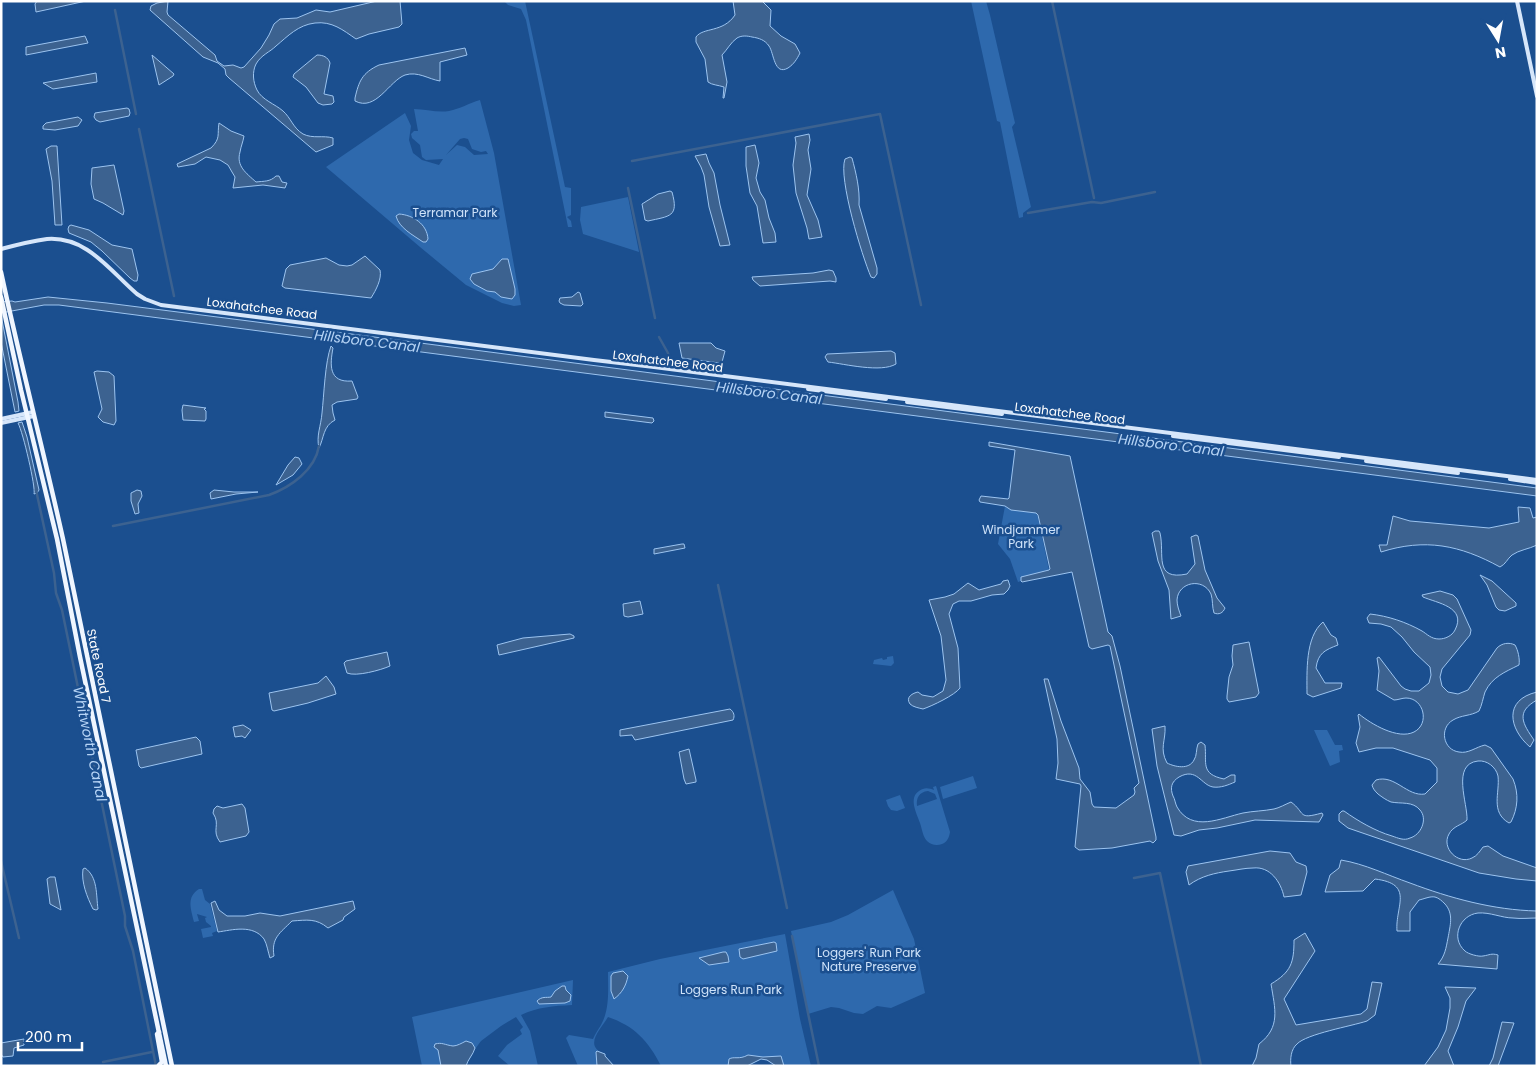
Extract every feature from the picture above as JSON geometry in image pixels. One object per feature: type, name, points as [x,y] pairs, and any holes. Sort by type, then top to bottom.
[{"type":"main road","points":[[1517,1],[1537,96]]},
{"type":"main road","name":"Loxahatchee Road","points":[[1,249],[46,239],[74,243],[88,249],[137,294],[161,305],[1537,482]]},
{"type":"main road","name":"State Road 7","points":[[1,272],[3,299],[34,414],[56,508],[172,1064]]},
{"type":"main road","name":"State Road 7","points":[[7,314],[28,415],[47,493],[166,1065]]},
{"type":"main road","points":[[1,419],[34,414]]},
{"type":"main road","points":[[1,423],[28,415]]},
{"type":"main road","points":[[44,480],[53,496]]},
{"type":"main road","points":[[47,493],[52,498],[56,508]]},
{"type":"main road","points":[[151,996],[155,998],[159,1006]]},
{"type":"main road","points":[[159,1032],[157,1034],[162,1062],[159,1066]]},
{"type":"main road","points":[[159,1066],[172,1064]]},
{"type":"green space","points":[[504,1],[525,1],[565,187],[571,188],[571,215],[567,217],[571,221],[572,227],[568,227],[526,20],[521,9],[508,5]]},
{"type":"green space","points":[[971,1],[986,1],[1015,123],[1012,127],[1031,207],[1023,213],[1023,217],[1019,218],[1000,122],[997,121]]},
{"type":"green space","name":"Terramar Park","points":[[480,100],[494,153],[521,305],[514,306],[502,303],[466,285],[326,167],[405,113],[411,126],[409,140],[413,153],[422,160],[439,165],[443,159],[426,160],[422,157],[420,145],[412,138],[411,134],[414,131],[418,131],[414,109],[440,112],[449,111]],"holes":[[[460,139],[468,139],[472,149],[481,152],[486,151],[488,154],[474,155],[465,147],[457,145],[446,155]]]},
{"type":"green space","points":[[628,197],[639,252],[583,234],[580,220],[581,207]]},
{"type":"green space","name":"Windjammer Park","points":[[1005,506],[1011,510],[1037,513],[1049,570],[1021,577],[1021,581],[1018,582],[1010,559],[998,544]]},
{"type":"green space","points":[[893,656],[894,663],[891,666],[873,664],[874,660],[882,658],[883,660]]},
{"type":"green space","points":[[1314,730],[1327,730],[1335,745],[1342,745],[1343,750],[1339,751],[1340,762],[1330,766]]},
{"type":"green space","points":[[973,776],[977,788],[943,799],[940,787]]},
{"type":"green space","points":[[936,786],[950,832],[946,841],[938,845],[930,843],[924,837],[915,811],[914,802],[914,798],[919,791],[926,788],[934,790],[933,787]],"holes":[[[928,791],[935,794],[937,799],[917,806],[920,794]]]},
{"type":"green space","points":[[900,795],[905,808],[897,811],[891,810],[886,800]]},
{"type":"green space","points":[[199,889],[202,889],[205,900],[210,904],[217,931],[212,933],[213,936],[203,938],[201,929],[211,926],[206,922],[205,918],[207,917],[197,914],[199,921],[194,922],[190,904],[192,896]]},
{"type":"green space","name":"Loggers' Run Park Nature Preserve","points":[[893,890],[914,939],[925,993],[891,1008],[877,1006],[863,1014],[831,1007],[808,1014],[791,931],[831,922],[848,915]]},
{"type":"green space","name":"Loggers Run Park","points":[[785,934],[800,1019],[811,1066],[776,1066],[767,1060],[761,1059],[747,1066],[661,1066],[651,1049],[639,1035],[625,1025],[608,1017],[595,1037],[594,1042],[598,1051],[605,1054],[614,1066],[578,1066],[566,1038],[569,1035],[593,1039],[606,1012],[608,972],[660,959]]},
{"type":"green space","points":[[573,980],[572,1005],[546,1007],[521,1015],[530,1031],[538,1066],[510,1066],[498,1056],[507,1045],[522,1034],[520,1030],[523,1027],[516,1017],[481,1041],[467,1060],[466,1066],[422,1066],[412,1017]]},
{"type":"water","points":[[37,1],[86,1],[36,12],[35,4]]},
{"type":"water","points":[[168,1],[168,15],[215,55],[217,61],[224,66],[233,65],[241,68],[261,48],[274,24],[280,19],[297,18],[316,10],[330,12],[377,1],[400,1],[402,24],[399,27],[356,39],[342,29],[327,23],[309,24],[294,32],[258,61],[254,70],[254,80],[257,90],[262,97],[283,111],[303,134],[333,138],[333,145],[316,152],[229,78],[226,75],[225,69],[218,63],[203,57],[150,10],[151,6],[157,3]]},
{"type":"water","points":[[733,1],[762,1],[771,10],[770,26],[781,36],[795,44],[800,53],[788,68],[783,70],[775,63],[771,49],[764,41],[747,36],[737,38],[722,55],[727,82],[723,98],[724,87],[708,82],[705,59],[696,42],[696,37],[703,32],[725,25],[730,21],[735,15]]},
{"type":"water","points":[[85,36],[88,43],[26,55],[26,47]]},
{"type":"water","points":[[465,48],[467,55],[440,62],[440,81],[419,75],[405,75],[399,78],[376,99],[363,103],[355,101],[362,78],[379,65]]},
{"type":"water","points":[[152,55],[174,74],[159,85]]},
{"type":"water","points":[[317,55],[325,57],[330,63],[324,94],[333,96],[334,102],[332,104],[323,105],[318,103],[306,87],[293,77],[294,74]]},
{"type":"water","points":[[96,73],[97,82],[53,89],[43,83]]},
{"type":"water","points":[[127,108],[130,113],[129,116],[100,122],[94,117],[95,113]]},
{"type":"water","points":[[78,117],[82,120],[78,126],[55,130],[43,129],[46,123]]},
{"type":"water","points":[[219,123],[231,131],[244,136],[239,161],[243,169],[256,182],[279,176],[282,182],[287,183],[285,188],[263,185],[233,188],[235,177],[228,165],[220,160],[206,157],[195,164],[178,167],[177,164],[214,145],[217,139]]},
{"type":"water","points":[[809,134],[808,150],[811,169],[807,195],[818,220],[822,237],[809,239],[796,193],[793,165],[795,137]]},
{"type":"water","points":[[755,145],[759,163],[756,178],[760,192],[765,200],[776,242],[763,243],[757,206],[750,193],[746,166],[746,147]]},
{"type":"water","points":[[51,146],[57,146],[62,225],[55,225],[52,181],[46,149]]},
{"type":"water","points":[[706,154],[714,173],[730,245],[720,246],[709,207],[704,175],[695,156]]},
{"type":"water","points":[[852,158],[857,181],[859,205],[877,268],[877,274],[874,278],[871,277],[862,252],[848,199],[844,169],[845,159]]},
{"type":"water","points":[[114,165],[124,211],[123,215],[94,199],[91,184],[92,168]]},
{"type":"water","points":[[670,191],[674,200],[671,214],[662,218],[645,220],[642,204],[658,194]]},
{"type":"water","points":[[399,214],[414,218],[422,225],[427,234],[428,239],[426,242],[423,242],[403,228],[396,216]]},
{"type":"water","points":[[71,225],[89,230],[112,245],[132,249],[138,275],[137,281],[130,278],[91,242],[69,233],[68,229]]},
{"type":"water","points":[[365,256],[380,270],[377,288],[371,298],[285,288],[282,286],[286,269],[290,265],[326,258],[339,265],[347,266],[352,265]]},
{"type":"water","points":[[502,259],[508,259],[515,289],[515,295],[512,299],[487,291],[474,284],[470,279],[472,274],[493,269]]},
{"type":"water","points":[[833,271],[836,282],[760,286],[752,277],[813,273]]},
{"type":"water","points":[[578,292],[583,304],[581,306],[560,303],[560,298],[572,297]]},
{"type":"water","name":"Hillsboro Canal","points":[[48,297],[351,334],[1537,488],[1537,496],[333,342],[59,305],[44,305],[1,313],[1,302]]},
{"type":"water","points":[[1,315],[18,402],[19,411],[15,412],[1,342]]},
{"type":"water","points":[[679,343],[711,343],[716,348],[725,351],[722,362],[682,358]]},
{"type":"water","points":[[331,346],[333,348],[332,371],[338,379],[352,381],[358,397],[357,399],[337,402],[332,405],[335,420],[326,429],[319,448],[318,435],[326,369]]},
{"type":"water","points":[[891,351],[895,353],[896,364],[881,368],[828,362],[825,357],[827,354]]},
{"type":"water","points":[[94,372],[109,372],[114,376],[116,421],[114,425],[103,422],[98,417],[102,409]]},
{"type":"water","points":[[183,405],[206,408],[204,409],[206,411],[205,421],[183,420]]},
{"type":"water","points":[[605,412],[653,418],[654,421],[652,423],[605,417]]},
{"type":"water","points":[[22,422],[39,490],[34,494],[29,460],[18,423]]},
{"type":"water","points":[[989,442],[1070,456],[1108,632],[1112,636],[1120,666],[1156,837],[1153,843],[1150,841],[1112,848],[1079,850],[1075,847],[1081,786],[1080,784],[1056,779],[1058,763],[1057,739],[1044,679],[1048,679],[1061,721],[1079,768],[1080,779],[1090,792],[1092,804],[1094,807],[1116,808],[1134,795],[1134,788],[1139,783],[1110,646],[1092,649],[1089,647],[1072,572],[1021,581],[1021,577],[1050,569],[1038,515],[1036,513],[1011,510],[1005,506],[980,502],[981,496],[1009,498],[1015,450],[989,446]]},
{"type":"water","points":[[295,457],[299,458],[302,464],[293,475],[276,485],[288,465]]},
{"type":"water","points":[[137,490],[141,491],[142,496],[138,504],[139,513],[135,514],[131,493]]},
{"type":"water","points":[[214,490],[258,492],[211,499],[210,493]]},
{"type":"water","points":[[1518,507],[1530,508],[1533,518],[1537,517],[1537,545],[1515,553],[1500,567],[1471,553],[1442,546],[1413,545],[1381,552],[1379,545],[1387,545],[1393,516],[1410,521],[1489,528],[1519,522]]},
{"type":"water","points":[[1155,531],[1160,533],[1165,570],[1169,574],[1176,575],[1187,574],[1195,564],[1191,537],[1198,536],[1205,570],[1217,598],[1225,608],[1222,612],[1214,613],[1211,594],[1207,589],[1202,585],[1191,584],[1182,589],[1178,594],[1177,602],[1181,616],[1171,619],[1169,590],[1158,561],[1152,533]]},
{"type":"water","points":[[684,544],[685,548],[654,554],[654,549]]},
{"type":"water","points":[[1480,575],[1492,581],[1516,603],[1516,606],[1505,611],[1499,610]]},
{"type":"water","points":[[1008,580],[1010,586],[1004,594],[992,595],[971,601],[959,601],[953,604],[949,614],[958,648],[960,688],[948,697],[923,709],[911,705],[908,699],[912,694],[918,692],[922,695],[933,697],[943,691],[946,680],[941,636],[929,600],[954,594],[968,583],[979,590]]},
{"type":"water","points":[[1440,591],[1453,595],[1457,599],[1471,630],[1470,635],[1442,669],[1440,677],[1442,686],[1448,692],[1458,694],[1468,690],[1497,648],[1503,644],[1515,645],[1519,660],[1519,665],[1491,682],[1485,692],[1479,711],[1453,720],[1446,728],[1445,733],[1446,743],[1449,747],[1459,752],[1466,752],[1485,745],[1491,748],[1513,779],[1515,785],[1517,801],[1513,817],[1509,823],[1503,819],[1498,808],[1498,776],[1493,767],[1481,761],[1470,764],[1465,769],[1463,777],[1467,820],[1451,831],[1447,839],[1447,845],[1456,857],[1467,860],[1475,856],[1483,847],[1488,846],[1503,856],[1537,868],[1537,881],[1479,873],[1348,828],[1339,821],[1339,814],[1344,811],[1373,829],[1403,839],[1408,839],[1417,834],[1422,826],[1422,814],[1417,807],[1389,801],[1378,794],[1372,785],[1376,780],[1389,780],[1412,792],[1425,794],[1437,782],[1437,768],[1430,760],[1393,748],[1376,748],[1359,752],[1356,743],[1360,727],[1358,715],[1385,730],[1400,734],[1408,734],[1419,728],[1422,723],[1423,712],[1417,702],[1406,698],[1394,700],[1377,690],[1379,671],[1377,658],[1379,657],[1401,686],[1411,691],[1419,691],[1429,683],[1430,667],[1391,627],[1369,623],[1367,618],[1370,614],[1390,618],[1410,625],[1434,638],[1446,638],[1455,630],[1458,622],[1457,616],[1449,607],[1422,595]]},
{"type":"water","points":[[640,601],[643,614],[624,616],[623,604]]},
{"type":"water","points":[[1323,622],[1331,635],[1336,638],[1338,645],[1320,655],[1316,668],[1325,683],[1342,683],[1341,688],[1313,697],[1307,694],[1308,655],[1313,636]]},
{"type":"water","points":[[570,634],[574,638],[499,655],[497,645],[523,638]]},
{"type":"water","points":[[1249,642],[1259,693],[1256,697],[1229,702],[1227,696],[1229,677],[1233,665],[1233,645]]},
{"type":"water","points":[[387,652],[390,666],[362,674],[347,673],[344,663],[346,661]]},
{"type":"water","points":[[326,676],[334,687],[336,694],[308,703],[272,710],[269,693],[318,683]]},
{"type":"water","points":[[1537,692],[1537,700],[1523,714],[1524,723],[1534,740],[1530,747],[1517,732],[1513,716],[1514,708],[1526,696]]},
{"type":"water","points":[[730,709],[734,714],[733,720],[635,740],[632,735],[620,736],[620,730]]},
{"type":"water","points":[[243,725],[251,730],[245,738],[242,736],[235,737],[233,727]]},
{"type":"water","points":[[1165,726],[1163,753],[1167,763],[1174,766],[1189,765],[1195,758],[1198,744],[1201,742],[1205,745],[1206,767],[1211,774],[1224,779],[1235,775],[1235,782],[1219,787],[1209,786],[1195,775],[1190,774],[1185,774],[1174,781],[1172,790],[1176,806],[1183,815],[1191,820],[1207,822],[1243,813],[1274,809],[1291,802],[1305,815],[1322,813],[1323,815],[1319,822],[1255,820],[1199,830],[1181,836],[1174,835],[1157,766],[1152,729]]},
{"type":"water","points":[[196,737],[200,741],[202,754],[141,768],[139,766],[136,750]]},
{"type":"water","points":[[689,749],[696,782],[686,784],[679,752]]},
{"type":"water","points":[[242,804],[245,808],[249,832],[246,836],[220,842],[216,834],[214,809],[217,806],[223,808]]},
{"type":"water","points":[[1270,851],[1290,853],[1296,862],[1306,866],[1307,872],[1301,895],[1284,897],[1274,876],[1259,868],[1213,874],[1198,879],[1189,885],[1186,872],[1188,866]]},
{"type":"water","points":[[1341,860],[1367,867],[1456,898],[1488,906],[1537,911],[1537,918],[1509,918],[1482,913],[1472,915],[1462,922],[1459,928],[1458,940],[1466,952],[1474,955],[1498,955],[1497,969],[1438,964],[1445,952],[1450,925],[1450,912],[1445,904],[1435,897],[1419,900],[1410,912],[1410,931],[1397,931],[1400,898],[1399,891],[1395,886],[1375,879],[1363,891],[1325,892],[1330,875],[1339,868]]},
{"type":"water","points":[[85,868],[94,881],[98,909],[96,910],[93,909],[85,889],[83,869]]},
{"type":"water","points":[[55,877],[61,910],[50,904],[47,879]]},
{"type":"water","points":[[215,901],[219,910],[227,916],[245,916],[260,913],[280,916],[353,901],[355,909],[344,917],[343,920],[328,928],[315,921],[292,921],[277,936],[273,950],[274,956],[270,958],[264,939],[254,931],[236,929],[218,932],[211,903]]},
{"type":"water","points":[[1305,933],[1315,951],[1284,999],[1296,1025],[1361,1014],[1367,1009],[1372,982],[1382,983],[1375,1015],[1367,1021],[1302,1040],[1292,1051],[1291,1066],[1252,1066],[1259,1044],[1266,1038],[1274,1024],[1275,1009],[1271,984],[1287,971],[1292,961],[1294,940]]},
{"type":"water","points":[[776,943],[777,951],[743,959],[740,957],[739,949]]},
{"type":"water","points":[[726,952],[729,962],[709,965],[699,958]]},
{"type":"water","points":[[623,971],[628,976],[626,983],[614,999],[611,991],[611,976],[613,973]]},
{"type":"water","points":[[562,986],[565,986],[571,995],[570,1001],[565,1003],[539,1004],[537,1001],[539,999],[551,997]]},
{"type":"water","points":[[1445,987],[1476,988],[1466,1001],[1448,1051],[1454,1066],[1424,1066],[1438,1047],[1446,1030],[1450,998]]},
{"type":"water","points":[[1502,1022],[1514,1023],[1498,1066],[1489,1066],[1493,1058]]},
{"type":"water","points":[[24,1039],[24,1045],[14,1048],[13,1056],[3,1057],[1,1054],[1,1043]]},
{"type":"water","points":[[466,1041],[472,1043],[475,1048],[466,1066],[441,1066],[438,1050],[434,1047],[435,1044],[442,1043],[455,1046]]},
{"type":"water","points":[[597,1051],[605,1054],[614,1066],[597,1066]]},
{"type":"water","points":[[748,1055],[763,1057],[781,1056],[784,1066],[776,1066],[767,1060],[761,1059],[747,1066],[728,1066],[729,1059]]},
{"type":"waterway","points":[[1052,1],[1094,198]]},
{"type":"waterway","points":[[115,10],[136,114]]},
{"type":"waterway","points":[[632,161],[880,114],[921,305]]},
{"type":"waterway","points":[[139,129],[174,296]]},
{"type":"waterway","points":[[628,188],[655,318]]},
{"type":"waterway","points":[[1028,213],[1092,202],[1101,203],[1155,192]]},
{"type":"waterway","points":[[659,337],[668,353],[671,366]]},
{"type":"waterway","points":[[113,526],[277,492],[301,477],[313,463],[319,446]]},
{"type":"waterway","name":"Whitworth Canal","points":[[36,490],[125,916],[125,926],[133,951],[156,1066]]},
{"type":"waterway","points":[[718,585],[787,908]]},
{"type":"waterway","points":[[1,861],[19,938]]},
{"type":"waterway","points":[[1134,878],[1160,873],[1201,1066]]},
{"type":"waterway","points":[[792,936],[819,1066]]},
{"type":"waterway","points":[[103,1062],[152,1052]]}]
